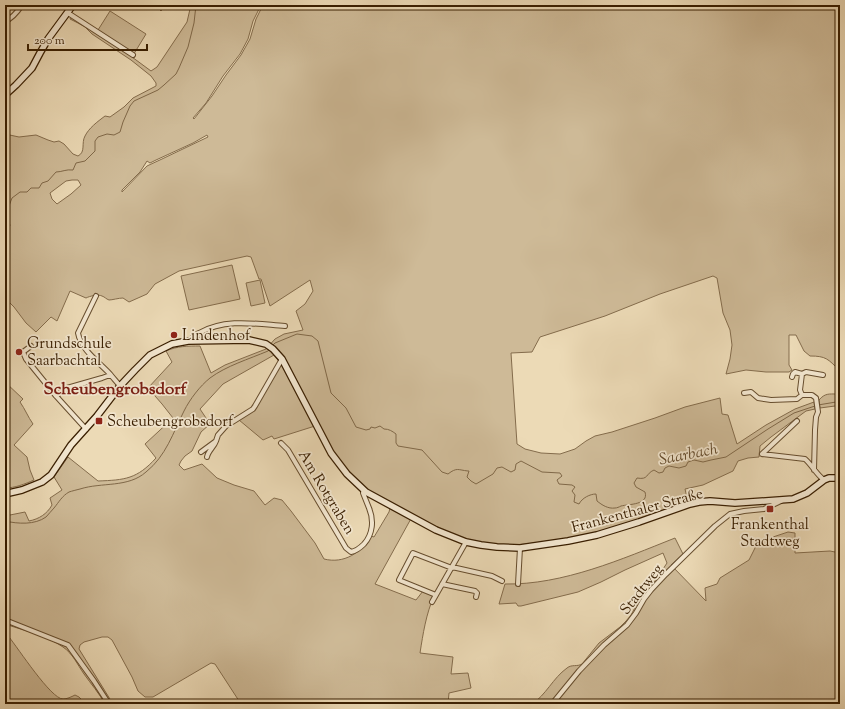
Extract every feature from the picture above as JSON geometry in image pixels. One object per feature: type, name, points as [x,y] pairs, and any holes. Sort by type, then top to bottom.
[{"type":"main road","points":[[5,96],[32,68],[48,39],[73,5]]},
{"type":"main road","name":"Frankenthaler Straße","points":[[188,341],[249,340],[266,344],[273,349],[282,359],[331,453],[347,474],[364,490],[393,507],[436,530],[466,542],[497,548],[520,548],[568,541],[597,536],[699,502],[710,501],[735,503],[793,499],[800,497],[824,480],[829,478],[840,478]]},
{"type":"main road","points":[[5,493],[22,490],[42,482],[51,475],[71,445],[100,413],[120,386],[150,355],[172,344],[188,341]]},
{"type":"street","points":[[5,5],[8,11],[5,21]]},
{"type":"street","points":[[5,21],[9,20],[22,5]]},
{"type":"street","points":[[68,13],[133,55]]},
{"type":"street","points":[[96,296],[78,333],[79,339],[90,354],[120,386]]},
{"type":"street","points":[[188,341],[199,333],[222,324],[239,322],[285,326]]},
{"type":"street","points":[[31,346],[24,352],[26,359],[56,396],[86,429]]},
{"type":"street","points":[[207,457],[207,454],[215,444],[218,435],[226,426],[253,409],[282,359]]},
{"type":"street","points":[[792,377],[794,373],[802,374],[806,372],[823,375]]},
{"type":"street","points":[[56,396],[67,388],[102,378],[110,374]]},
{"type":"street","points":[[802,374],[800,390],[802,395]]},
{"type":"street","points":[[744,393],[751,392],[758,398],[771,400],[797,399],[802,395],[812,395],[816,398],[818,412],[815,430],[814,470]]},
{"type":"street","points":[[797,421],[762,454],[805,459],[824,480]]},
{"type":"street","points":[[201,452],[216,441]]},
{"type":"street","name":"Am Rotgraben","points":[[281,443],[288,450],[346,548],[351,552],[356,551],[365,543],[372,530],[370,509],[363,493],[364,490]]},
{"type":"street","name":"Stadtweg","points":[[552,704],[579,671],[604,645],[627,626],[651,590],[715,526],[730,514],[764,508],[783,500]]},
{"type":"street","points":[[432,602],[466,542]]},
{"type":"street","points":[[518,584],[520,548]]},
{"type":"street","points":[[436,595],[399,580],[413,553],[452,568],[492,576],[502,581]]},
{"type":"street","points":[[442,584],[475,591],[477,593],[476,596]]},
{"type":"street","points":[[5,620],[68,645],[109,704]]},
{"type":"shaded area","points":[[152,5],[261,5],[253,21],[248,39],[240,54],[223,76],[206,103],[193,118],[194,119],[212,96],[241,55],[250,39],[256,19],[263,5],[840,5],[840,384],[836,379],[839,370],[826,359],[810,356],[804,351],[796,335],[789,335],[789,365],[792,370],[789,372],[746,370],[726,374],[732,345],[730,330],[723,313],[717,278],[713,276],[660,294],[605,316],[540,337],[532,352],[511,353],[517,444],[525,449],[541,453],[560,454],[575,449],[595,436],[612,432],[685,407],[720,398],[722,414],[728,415],[737,444],[766,425],[795,409],[814,402],[815,409],[806,411],[760,446],[759,457],[738,461],[733,471],[703,485],[685,489],[688,502],[632,522],[595,533],[526,544],[488,544],[472,541],[455,535],[413,515],[375,584],[416,600],[423,591],[434,596],[427,617],[420,653],[453,657],[451,674],[468,673],[471,688],[449,693],[448,704],[241,704],[215,664],[211,663],[153,697],[145,697],[138,691],[112,640],[108,637],[102,637],[84,642],[80,645],[79,649],[113,704],[105,704],[72,656],[63,647],[36,634],[8,625],[5,626],[5,516],[25,512],[29,521],[36,519],[45,513],[52,505],[50,498],[62,490],[54,477],[68,457],[98,481],[123,479],[143,470],[156,458],[145,444],[173,418],[148,388],[172,362],[166,351],[178,347],[200,346],[211,373],[225,365],[266,349],[275,339],[284,334],[303,330],[296,311],[305,304],[313,291],[310,280],[270,306],[261,279],[259,279],[251,257],[247,256],[179,271],[155,284],[147,294],[129,302],[123,298],[109,300],[98,295],[86,298],[70,291],[57,321],[51,317],[36,332],[26,323],[5,298],[5,134],[19,137],[36,135],[54,142],[59,141],[64,144],[73,154],[78,156],[83,150],[85,136],[94,125],[105,116],[110,117],[124,107],[133,98],[156,86],[156,83],[151,76],[131,60],[92,34],[85,27],[70,19],[72,14],[98,30],[110,11],[146,34],[132,57],[151,71],[157,67],[187,22],[190,9],[165,6],[161,11],[156,6]],"holes":[[[207,135],[208,137],[147,166],[122,192],[122,190],[140,172],[147,161],[150,163]],[[78,180],[81,185],[57,204],[52,199],[50,193],[66,181]],[[274,355],[281,364],[256,408],[239,420],[263,440],[272,436],[274,439],[315,426],[331,457],[341,471],[353,483],[390,508],[374,537],[371,536],[367,542],[351,556],[338,560],[324,559],[315,543],[282,500],[274,498],[265,505],[254,491],[217,478],[202,464],[184,470],[179,465],[185,456],[192,451],[201,432],[210,424],[200,409],[223,384]]]},
{"type":"shaded area","points":[[232,265],[240,299],[189,310],[181,276]]},
{"type":"shaded area","points":[[260,280],[265,303],[251,306],[246,283]]},
{"type":"shaded area","points":[[5,382],[23,399],[20,402],[33,424],[14,445],[27,457],[34,480],[9,488],[5,488]]},
{"type":"shaded area","points":[[840,387],[840,408],[835,406],[820,408],[819,400],[825,395],[837,394]]},
{"type":"shaded area","points":[[788,532],[795,533],[795,553],[830,551],[840,553],[840,704],[532,704],[562,672],[569,667],[582,664],[599,643],[626,621],[651,585],[665,570],[663,569],[667,563],[663,553],[578,592],[521,606],[518,606],[516,603],[499,604],[505,584],[549,580],[570,575],[613,562],[675,538],[683,554],[671,565],[706,601],[705,588],[717,584],[720,578],[749,560],[758,542]]},
{"type":"shaded area","points":[[5,630],[35,672],[58,697],[64,699],[75,695],[84,702],[97,704],[5,704]]},
{"type":"waterway","name":"Saarbach","points":[[5,231],[10,225],[7,215],[12,198],[20,192],[27,192],[31,188],[39,188],[42,183],[48,181],[56,172],[73,170],[76,163],[85,161],[95,151],[95,141],[98,137],[107,134],[114,135],[120,132],[130,106],[134,101],[158,90],[176,74],[188,47],[194,23],[196,5]]},
{"type":"waterway","name":"Saarbach","points":[[272,346],[275,343],[297,334],[312,336],[318,341],[331,393],[346,408],[356,427],[366,430],[370,429],[371,427],[375,428],[380,426],[384,429],[392,431],[396,434],[396,443],[398,446],[422,450],[442,472],[448,474],[456,470],[469,471],[467,477],[476,484],[493,474],[497,468],[502,467],[511,472],[515,470],[516,464],[521,461],[542,472],[560,473],[562,476],[557,480],[559,484],[572,485],[575,487],[572,491],[575,495],[574,502],[579,504],[586,497],[596,494],[597,501],[610,508],[638,503],[644,499],[645,492],[636,487],[634,483],[637,478],[643,478],[654,470],[659,473],[663,472],[665,468],[669,466],[679,468],[686,466],[688,462],[694,460],[703,462],[726,457],[794,413],[815,406]]},
{"type":"waterway","name":"Saarbach","points":[[5,521],[15,523],[32,523],[42,520],[62,497],[69,492],[88,487],[123,483],[139,477],[159,459],[189,402],[206,381],[223,370],[270,349]]},
{"type":"waterway","name":"Saarbach","points":[[818,405],[836,402],[840,404]]},
{"type":"place","name":"Lindenhof","points":[[174,335]]},
{"type":"place","name":"Grundschule Saarbachtal","points":[[19,352]]},
{"type":"place","name":"Scheubengrobsdorf","points":[[99,421]]},
{"type":"place","name":"Frankenthal Stadtweg","points":[[770,509]]},
{"type":"district","name":"Scheubengrobsdorf","points":[[115,388]]}]
